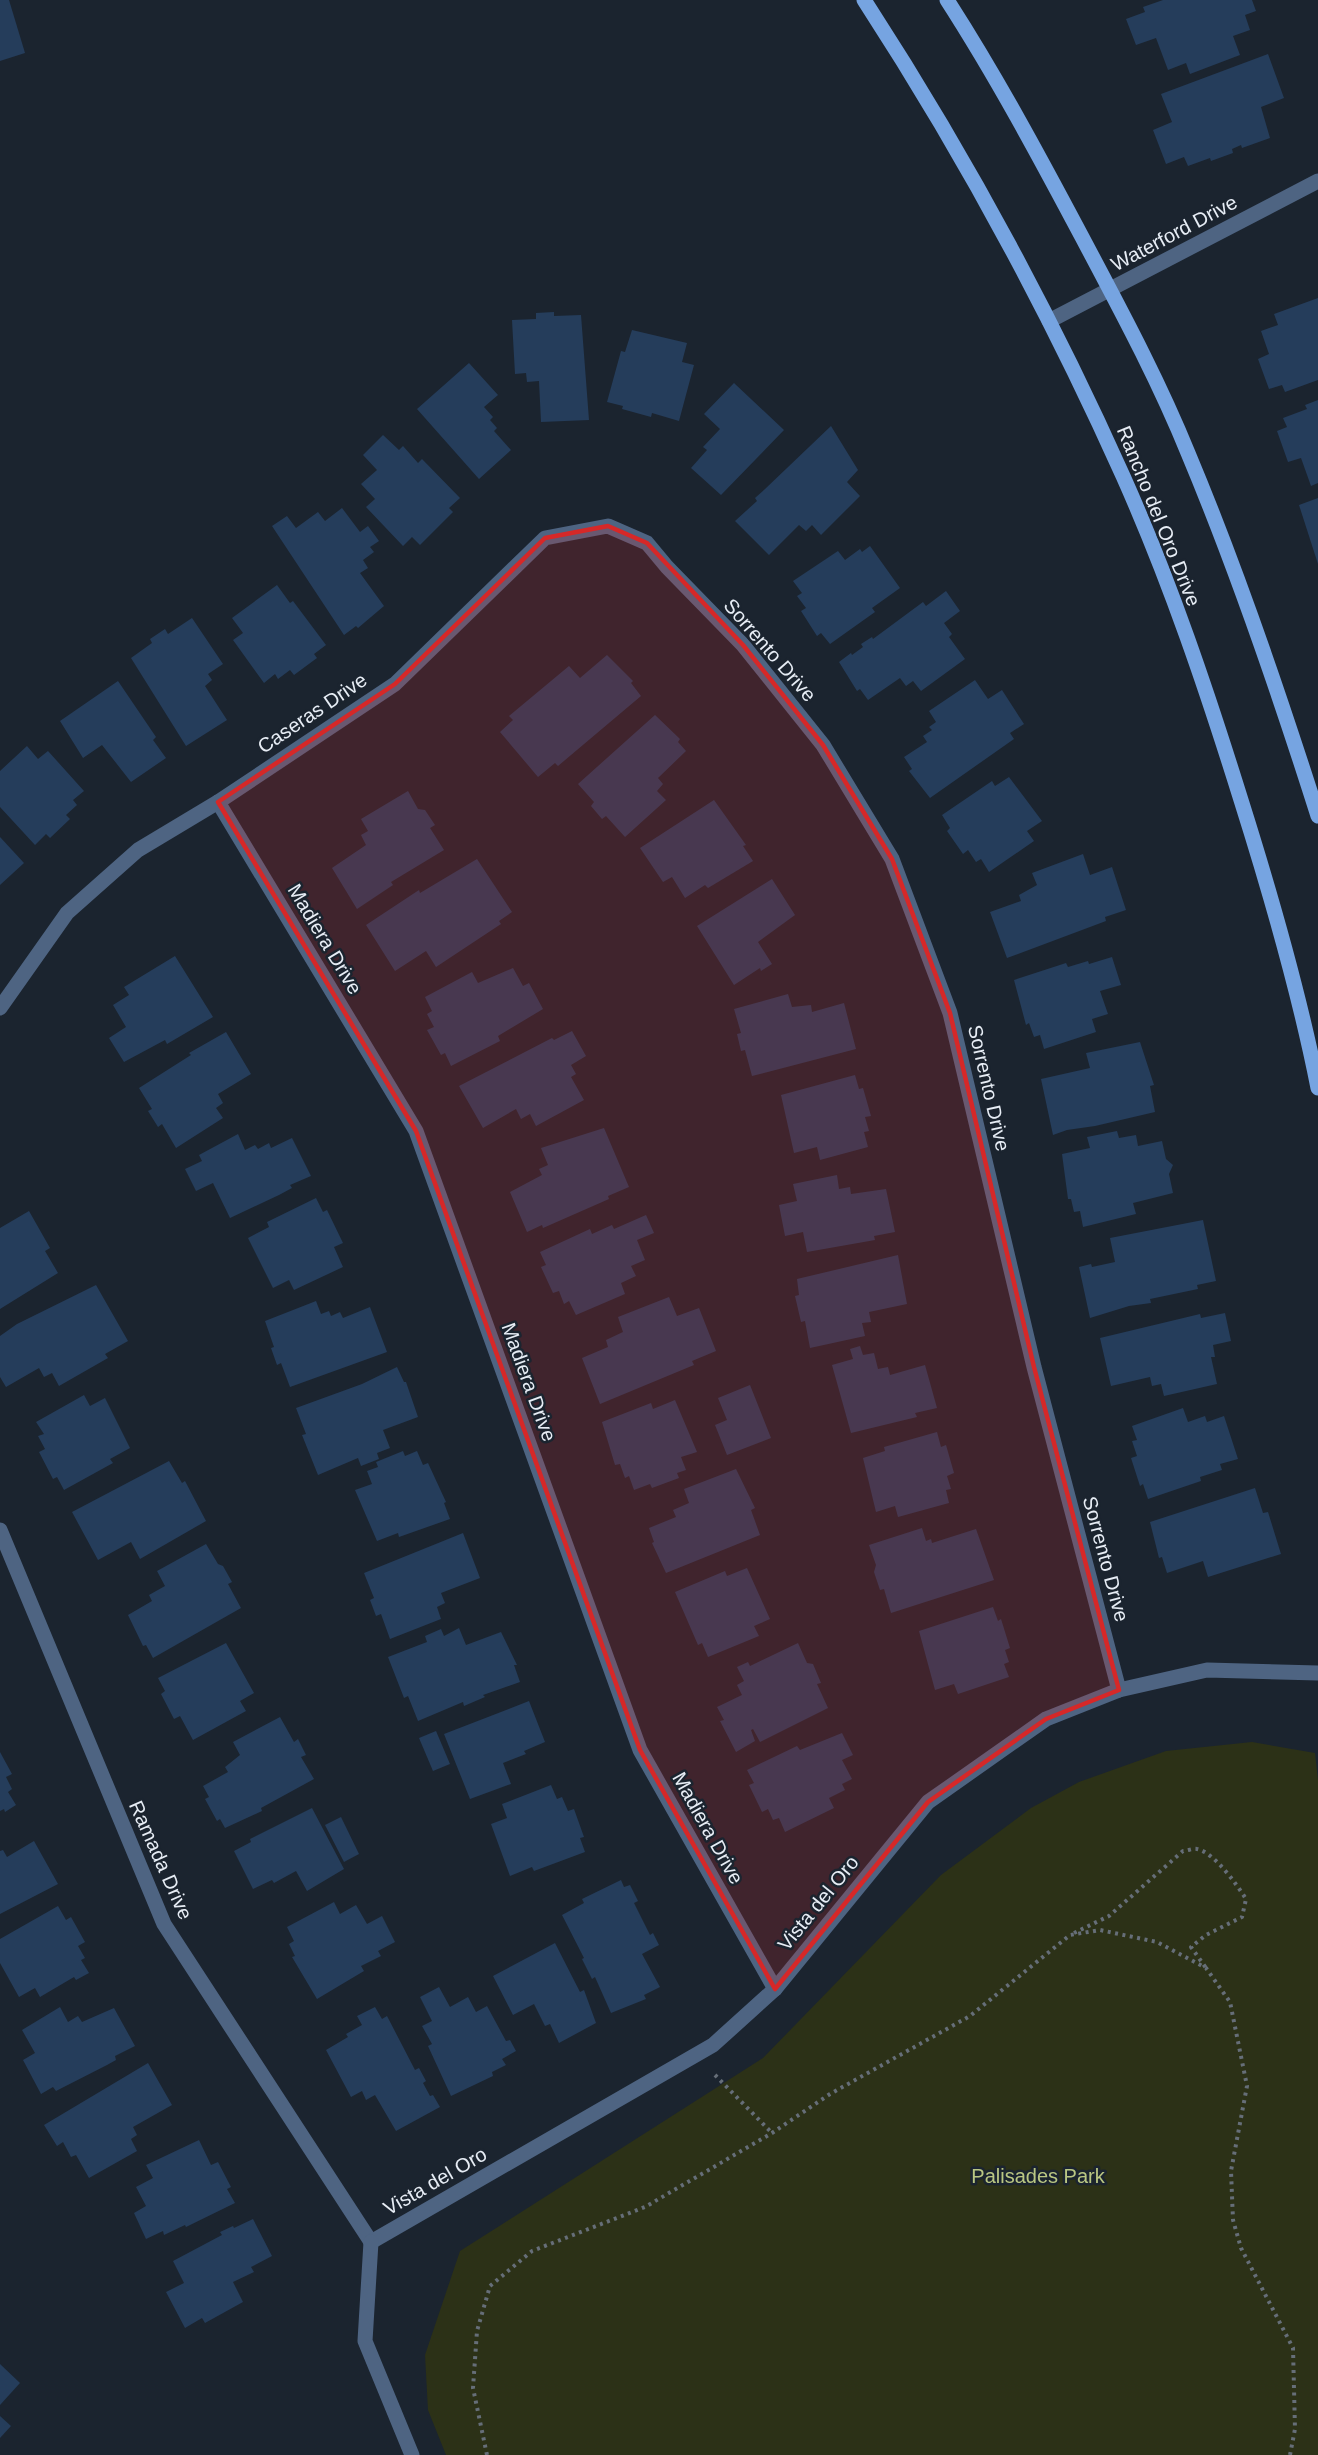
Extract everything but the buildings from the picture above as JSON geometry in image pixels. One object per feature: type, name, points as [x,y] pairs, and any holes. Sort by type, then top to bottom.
[{"type":"main road","name":"Rancho del Oro Drive","points":[[864,0],[928,101],[1049,321],[1124,478],[1167,584],[1216,720],[1269,890],[1309,1041],[1318,1088]]},
{"type":"main road","points":[[947,0],[1039,157],[1110,289],[1187,450],[1227,549],[1281,698],[1318,816]]},
{"type":"street","name":"Waterford Drive","points":[[1049,321],[1318,181]]},
{"type":"street","name":"Caseras Drive","points":[[0,1008],[67,913],[138,850],[218,802],[395,684],[545,538],[608,526],[647,543],[667,567]]},
{"type":"street","name":"Sorrento Drive","points":[[667,567],[744,645],[823,745],[892,860],[950,1013],[1034,1367],[1119,1690]]},
{"type":"street","name":"Madiera Drive","points":[[218,802],[416,1131],[640,1750],[774,1989]]},
{"type":"street","name":"Ramada Drive","points":[[0,1530],[164,1924],[371,2242]]},
{"type":"street","name":"Vista del Oro","points":[[371,2242],[713,2045],[774,1989],[928,1802],[1046,1719],[1119,1690],[1207,1670],[1318,1673]]},
{"type":"street","points":[[371,2242],[365,2341],[412,2455]]},
{"type":"path","points":[[487,2455],[473,2388],[477,2331],[490,2286],[532,2251],[645,2207],[772,2133],[830,2094],[970,2016],[1070,1935],[1109,1916],[1183,1851],[1197,1849],[1214,1861],[1246,1899],[1242,1917],[1206,1935],[1191,1947],[1230,2002],[1247,2086],[1231,2171],[1233,2220],[1241,2248],[1293,2348],[1295,2429],[1290,2455]]},
{"type":"path","points":[[1070,1935],[1100,1930],[1157,1942],[1206,1968]]},
{"type":"path","points":[[697,2054],[772,2133]]},
{"type":"highlighted area","points":[[608,526],[647,543],[743,645],[823,745],[892,859],[950,1013],[1034,1367],[1119,1690],[1046,1719],[928,1802],[775,1989],[640,1750],[416,1131],[218,802],[395,684],[545,538]]},
{"type":"green space","name":"Palisades Park","points":[[1252,1742],[1315,1753],[1318,1780],[1318,2455],[446,2455],[428,2410],[425,2355],[460,2251],[763,2058],[941,1875],[1031,1808],[1079,1782],[1166,1751]]}]
